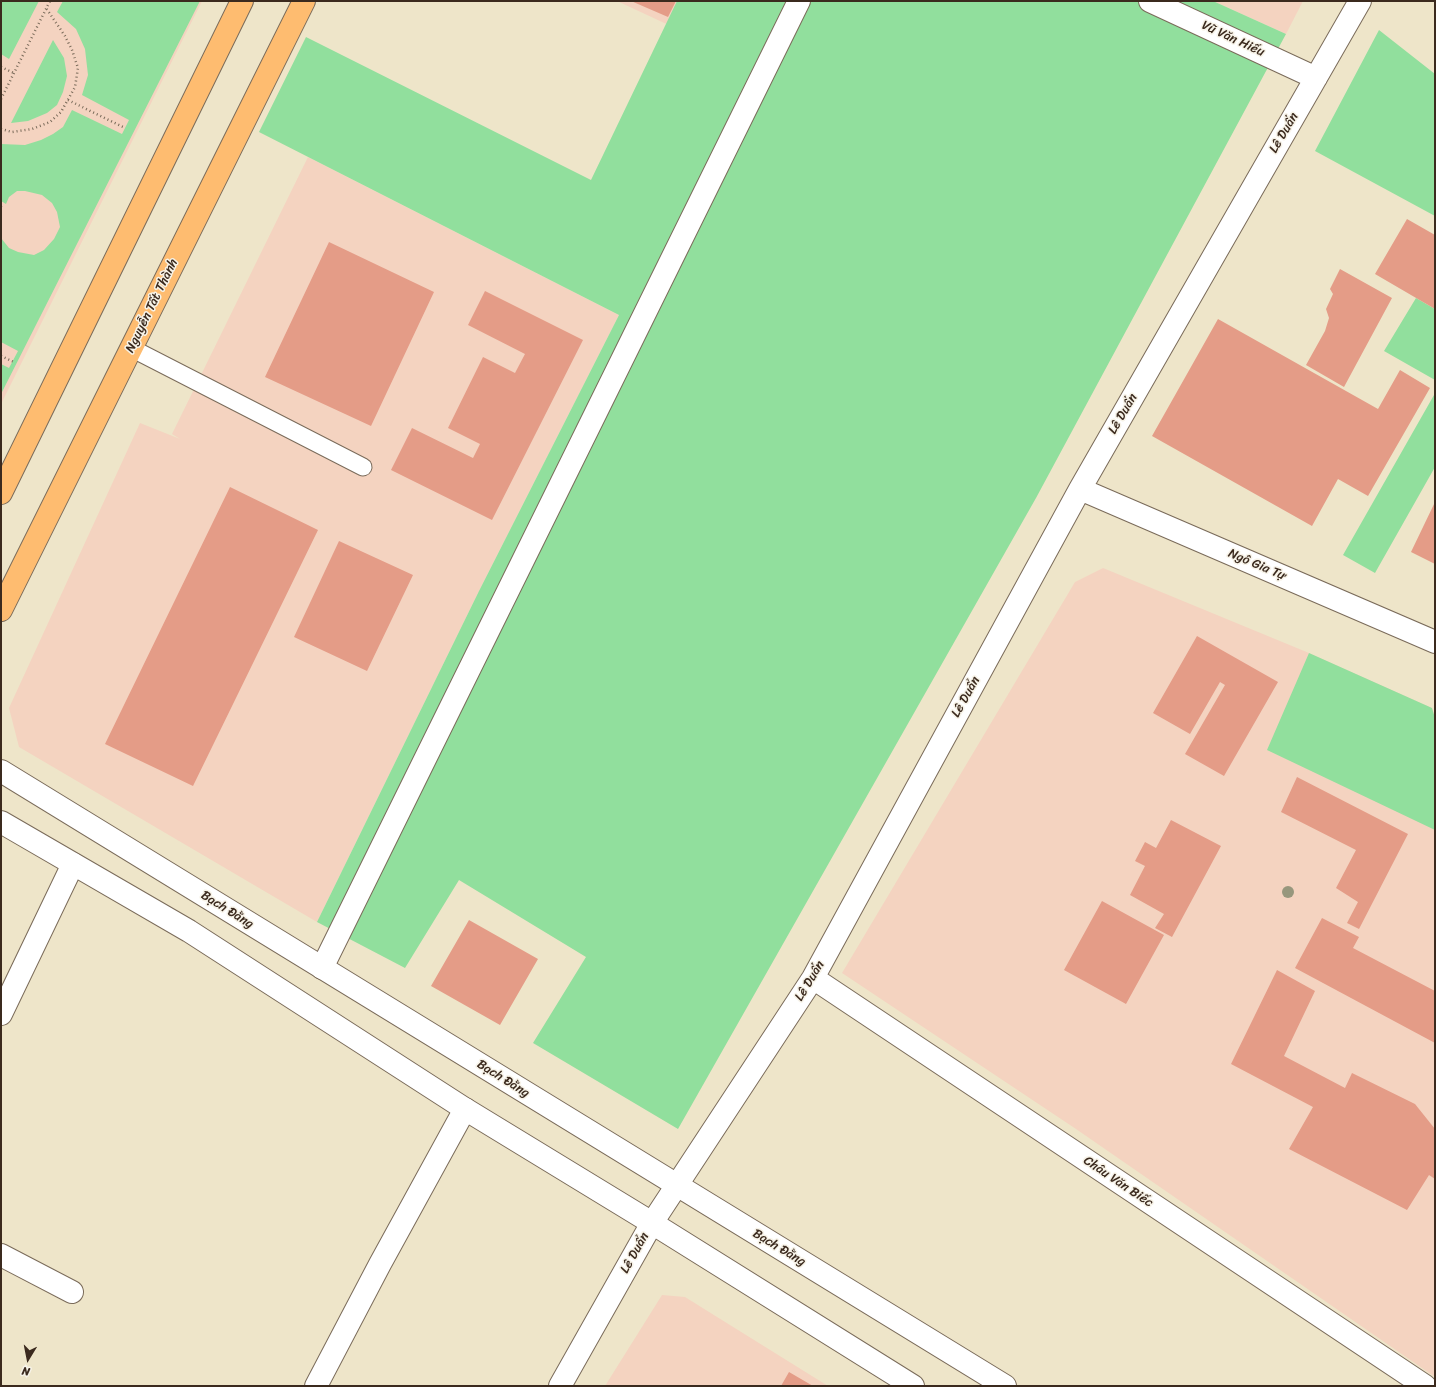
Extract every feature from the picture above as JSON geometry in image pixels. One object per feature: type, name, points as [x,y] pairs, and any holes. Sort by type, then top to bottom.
[{"type":"main road","points":[[1,493],[242,1]]},
{"type":"main road","name":"Nguyễn Tất Thành","points":[[1,610],[304,1]]},
{"type":"street","points":[[322,968],[799,1]]},
{"type":"street","name":"Vũ Văn Hiếu","points":[[1150,1],[1316,78]]},
{"type":"street","name":"Lê Duẩn","points":[[560,1386],[652,1223],[813,978],[1080,489],[1360,1]]},
{"type":"street","name":"Ngô Gia Tự","points":[[1080,489],[1435,642]]},
{"type":"street","name":"Bạch Đằng","points":[[1,771],[1005,1386]]},
{"type":"street","points":[[1,822],[188,931],[465,1109],[652,1223],[913,1386]]},
{"type":"street","points":[[1,1014],[73,864]]},
{"type":"street","name":"Châu Văn Biếc","points":[[813,978],[1425,1386]]},
{"type":"street","points":[[316,1386],[380,1264],[465,1109]]},
{"type":"street","points":[[1,1255],[72,1292]]},
{"type":"lane","points":[[131,348],[363,467]]},
{"type":"path","points":[[1,99],[50,1]]},
{"type":"path","points":[[1,129],[12,132],[32,129],[50,122],[61,112],[75,87],[78,68],[72,50],[65,36],[46,8]]},
{"type":"path","points":[[1,67],[14,73]]},
{"type":"path","points":[[68,100],[123,127]]},
{"type":"path","points":[[1,356],[14,362]]},
{"type":"shaded area","points":[[1,1],[202,1],[1,404]]},
{"type":"shaded area","points":[[617,1],[686,1],[675,28]]},
{"type":"shaded area","points":[[1213,1],[1303,1],[1286,34]]},
{"type":"shaded area","points":[[308,157],[619,315],[479,591],[317,922],[19,747],[9,708],[140,423],[180,439],[172,434]]},
{"type":"shaded area","points":[[1103,568],[1309,653],[1432,708],[1435,718],[1435,1377],[1076,1129],[842,973],[1075,582]]},
{"type":"shaded area","points":[[662,1295],[685,1297],[828,1386],[605,1386]]},
{"type":"green space","points":[[1,1],[39,1],[9,59],[1,54]]},
{"type":"green space","points":[[63,1],[200,1],[1,394],[1,364],[9,368],[18,351],[1,342],[1,238],[9,248],[18,252],[34,255],[44,250],[54,239],[60,227],[57,212],[52,203],[42,195],[25,191],[17,191],[9,197],[6,204],[1,201],[1,144],[25,145],[41,140],[63,127],[72,110],[122,134],[129,120],[82,95],[88,75],[85,49],[76,29],[57,12]]},
{"type":"green space","points":[[677,1],[1213,1],[1286,34],[1036,498],[678,1129],[533,1043],[586,957],[459,880],[405,968],[317,922],[479,591],[619,315],[259,132],[306,37],[591,180]]},
{"type":"green space","points":[[1379,30],[1435,74],[1435,216],[1315,151]]},
{"type":"green space","points":[[53,40],[64,58],[67,76],[63,92],[57,105],[47,113],[28,121],[11,123]]},
{"type":"green space","points":[[1416,298],[1435,309],[1435,380],[1384,351]]},
{"type":"green space","points":[[1434,395],[1435,467],[1375,573],[1343,555]]},
{"type":"green space","points":[[1309,653],[1432,708],[1435,718],[1435,830],[1267,750]]},
{"type":"building","points":[[631,1],[676,1],[668,17]]},
{"type":"building","points":[[1407,219],[1435,235],[1435,309],[1375,274]]},
{"type":"building","points":[[329,242],[434,292],[371,426],[265,377]]},
{"type":"building","points":[[1340,269],[1392,298],[1344,387],[1306,365],[1325,331],[1329,318],[1326,309],[1333,294],[1330,289]]},
{"type":"building","points":[[485,291],[583,340],[492,520],[391,470],[412,428],[473,458],[480,444],[448,428],[483,357],[515,373],[525,354],[468,325]]},
{"type":"building","points":[[1218,319],[1378,409],[1400,370],[1430,388],[1368,496],[1338,479],[1312,526],[1152,436]]},
{"type":"building","points":[[230,487],[318,530],[193,786],[105,744]]},
{"type":"building","points":[[1435,502],[1435,564],[1411,552]]},
{"type":"building","points":[[339,541],[413,575],[367,671],[294,637]]},
{"type":"building","points":[[1197,636],[1278,682],[1224,776],[1185,754],[1225,685],[1220,682],[1190,734],[1153,713]]},
{"type":"building","points":[[1297,777],[1408,834],[1359,929],[1347,923],[1358,902],[1336,888],[1356,850],[1281,812]]},
{"type":"building","points":[[1171,820],[1221,846],[1172,937],[1155,928],[1164,914],[1130,895],[1145,866],[1135,861],[1145,842],[1156,848]]},
{"type":"building","points":[[1102,901],[1164,935],[1126,1004],[1064,970]]},
{"type":"building","points":[[1322,918],[1359,937],[1353,948],[1435,991],[1435,1043],[1295,968]]},
{"type":"building","points":[[469,920],[538,959],[500,1025],[431,986]]},
{"type":"building","points":[[1277,970],[1315,991],[1284,1056],[1345,1088],[1352,1073],[1415,1104],[1435,1129],[1435,1179],[1429,1175],[1407,1210],[1289,1149],[1313,1107],[1231,1064]]},
{"type":"building","points":[[789,1372],[813,1386],[781,1386]]}]
